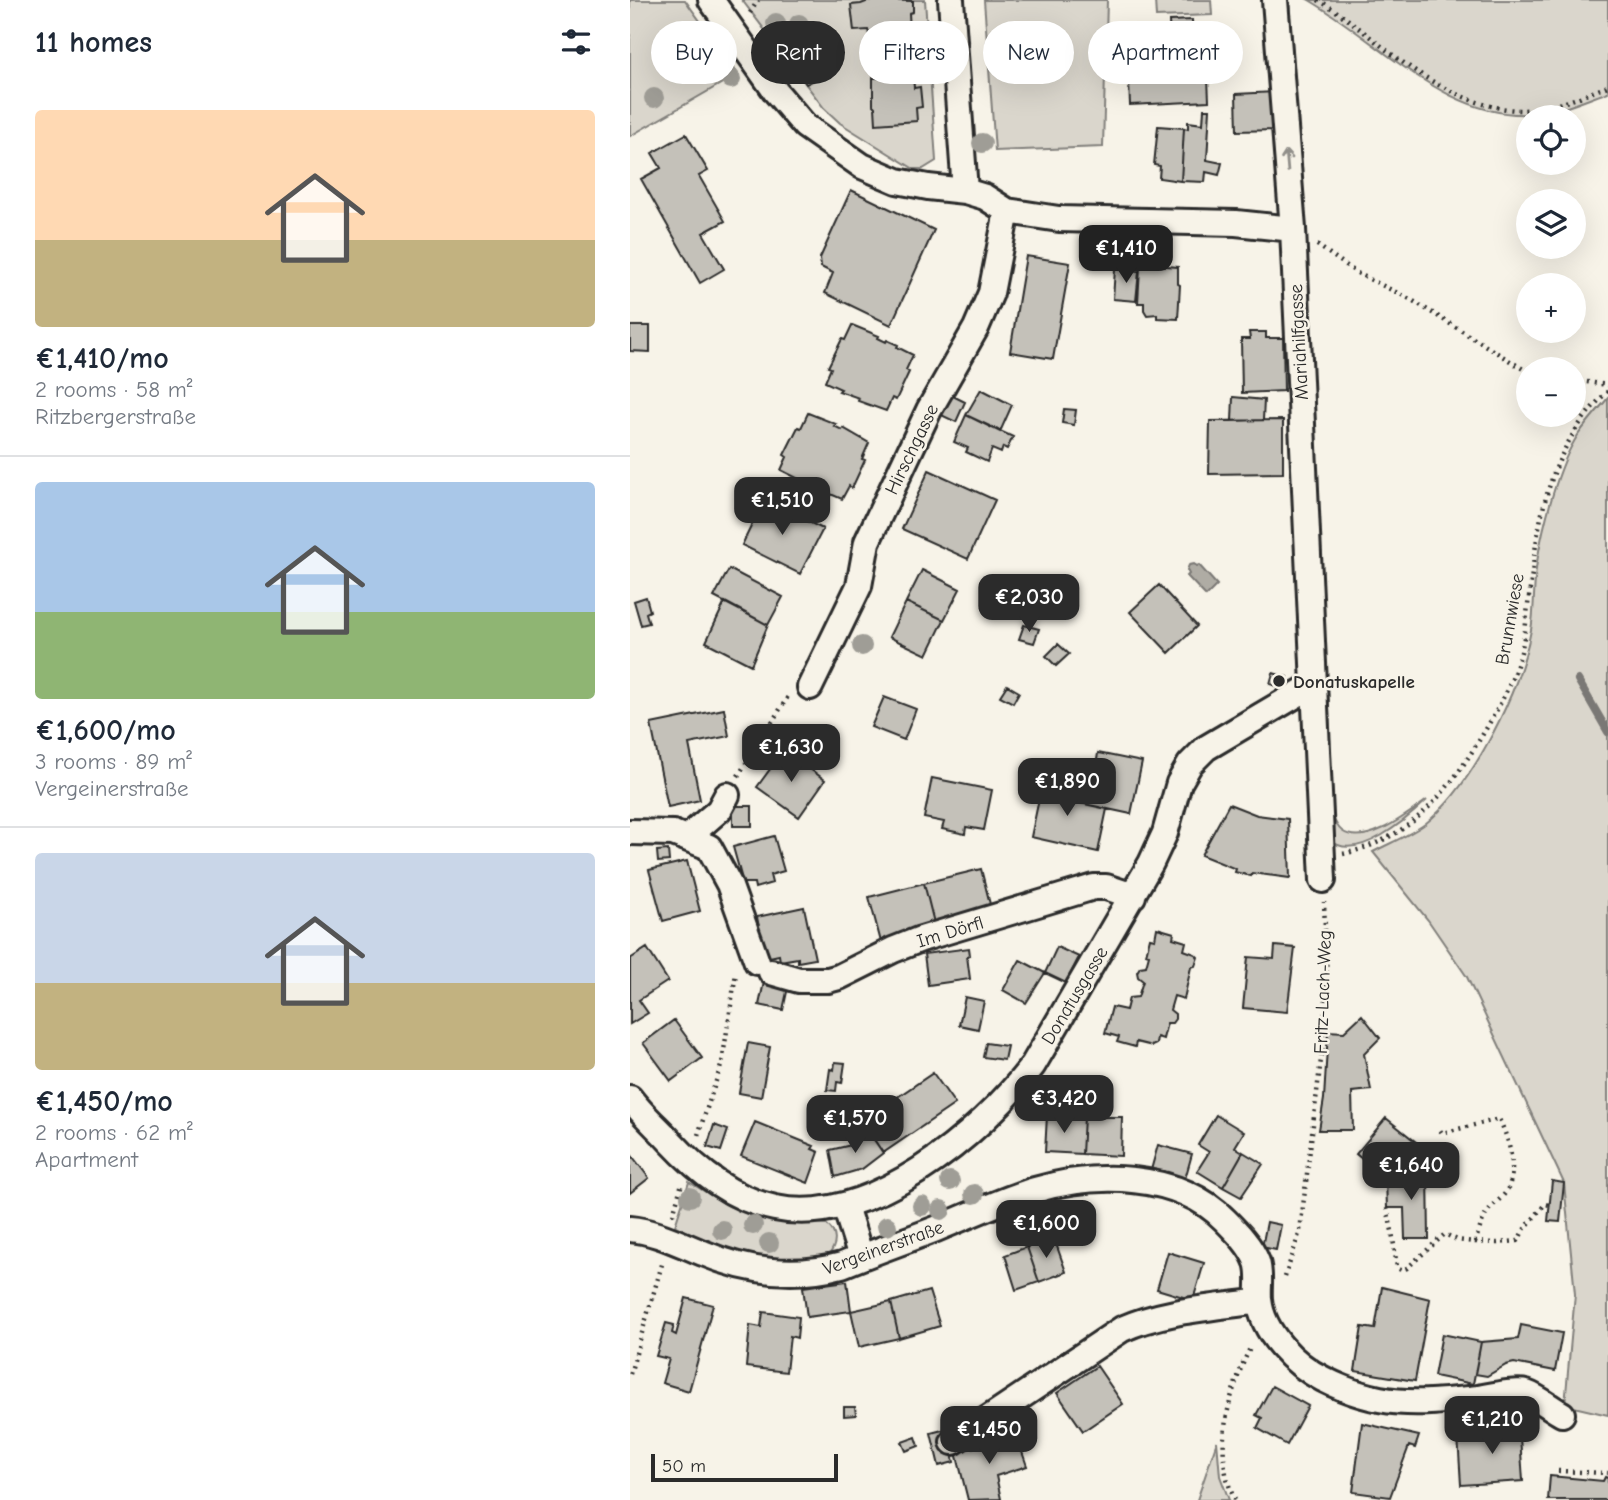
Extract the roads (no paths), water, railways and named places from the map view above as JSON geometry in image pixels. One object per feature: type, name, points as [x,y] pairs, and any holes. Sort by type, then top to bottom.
[{"type":"street","points":[[711,0],[776,92],[805,126],[862,166],[897,181],[965,191],[985,197],[1007,211],[1059,219],[1236,223],[1293,229]]},
{"type":"street","points":[[951,0],[965,191]]},
{"type":"street","name":"Mariahilfgasse","points":[[1275,0],[1293,229],[1313,685]]},
{"type":"street","name":"Hirschgasse","points":[[802,688],[859,586],[867,542],[929,410],[976,328],[990,293],[1007,211]]},
{"type":"street","points":[[1313,685],[1322,869]]},
{"type":"street","name":"Donatusgasse","points":[[630,1098],[689,1161],[730,1190],[777,1209],[809,1210],[845,1206],[918,1171],[984,1120],[1013,1092],[1046,1044],[1133,896],[1165,833],[1180,783],[1190,764],[1206,748],[1313,685]]},
{"type":"street","points":[[630,832],[673,833],[688,837],[719,810],[727,795]]},
{"type":"street","name":"Im Dörfl","points":[[688,837],[709,847],[718,860],[739,909],[755,966],[799,980],[828,981],[922,939],[1094,887],[1106,887],[1133,896]]},
{"type":"street","name":"Vergeinerstraße","points":[[630,1229],[667,1238],[727,1263],[755,1270],[792,1273],[823,1271],[1035,1190],[1069,1182],[1151,1182],[1186,1192],[1205,1203],[1240,1235],[1258,1262],[1259,1301],[1272,1334],[1292,1356],[1319,1377],[1376,1399],[1400,1402],[1436,1403],[1525,1393],[1562,1414]]},
{"type":"street","points":[[845,1206],[861,1257]]},
{"type":"street","points":[[953,1442],[1135,1323],[1259,1301]]},
{"type":"waterway","points":[[1578,680],[1608,732]]},
{"type":"place","name":"Donatuskapelle","points":[[1279,681]]}]
